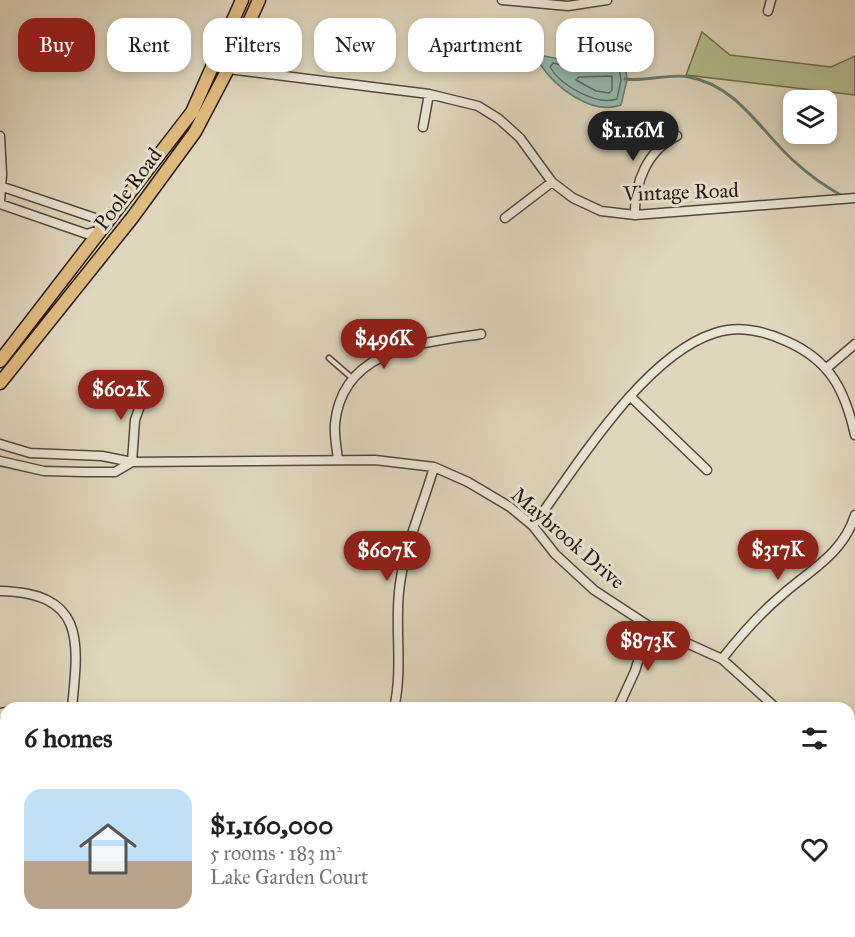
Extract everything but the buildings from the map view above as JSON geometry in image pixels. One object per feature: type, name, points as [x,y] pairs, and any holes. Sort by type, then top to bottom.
[{"type":"main road","name":"Poole Road","points":[[0,361],[192,111],[242,0]]},
{"type":"main road","name":"Poole Road","points":[[251,18],[259,0]]},
{"type":"main road","name":"Poole Road","points":[[0,383],[195,132],[226,72]]},
{"type":"street","points":[[502,0],[568,6],[607,0]]},
{"type":"street","points":[[768,11],[771,0]]},
{"type":"street","name":"Vintage Road","points":[[252,72],[429,94],[478,106],[499,119],[528,147],[552,182],[587,206],[601,211],[636,215],[855,198]]},
{"type":"street","points":[[423,127],[429,94]]},
{"type":"street","points":[[0,136],[0,202],[87,234],[99,230],[117,235]]},
{"type":"street","points":[[636,215],[638,182],[648,162],[667,141],[677,136]]},
{"type":"street","points":[[505,218],[552,182]]},
{"type":"street","points":[[1,186],[98,219],[99,230]]},
{"type":"street","points":[[533,526],[631,397],[672,356],[716,332],[754,331],[778,337],[801,347],[828,367],[848,405],[855,435]]},
{"type":"street","points":[[338,460],[335,426],[338,405],[353,378],[378,358],[404,347],[481,334]]},
{"type":"street","points":[[828,367],[855,344]]},
{"type":"street","points":[[132,462],[135,420],[146,389]]},
{"type":"street","points":[[631,397],[707,470]]},
{"type":"street","name":"Maybrook Drive","points":[[0,444],[30,453],[102,456],[132,462],[375,460],[434,467],[468,482],[510,507],[533,526],[555,554],[594,590],[649,626],[722,659],[770,702]]},
{"type":"street","name":"Maybrook Drive","points":[[0,461],[45,471],[84,472],[116,472],[132,462]]},
{"type":"street","points":[[395,702],[398,676],[397,622],[402,562],[420,518],[434,467]]},
{"type":"street","points":[[722,659],[756,618],[782,594],[834,554],[851,528],[855,515]]},
{"type":"street","points":[[0,591],[37,594],[51,602],[68,619],[77,646],[76,702]]},
{"type":"street","points":[[621,702],[635,670],[649,626]]},
{"type":"lane","points":[[329,358],[353,378]]},
{"type":"green space","points":[[702,32],[730,55],[831,67],[855,56],[855,95],[837,93],[837,90],[813,90],[686,75]]},
{"type":"water","points":[[544,56],[556,58],[556,72],[626,72],[627,80],[621,105],[610,107],[587,103],[565,90],[544,69]]},
{"type":"waterway","points":[[625,79],[681,76],[706,82],[721,90],[748,112],[801,167],[844,197]]}]
